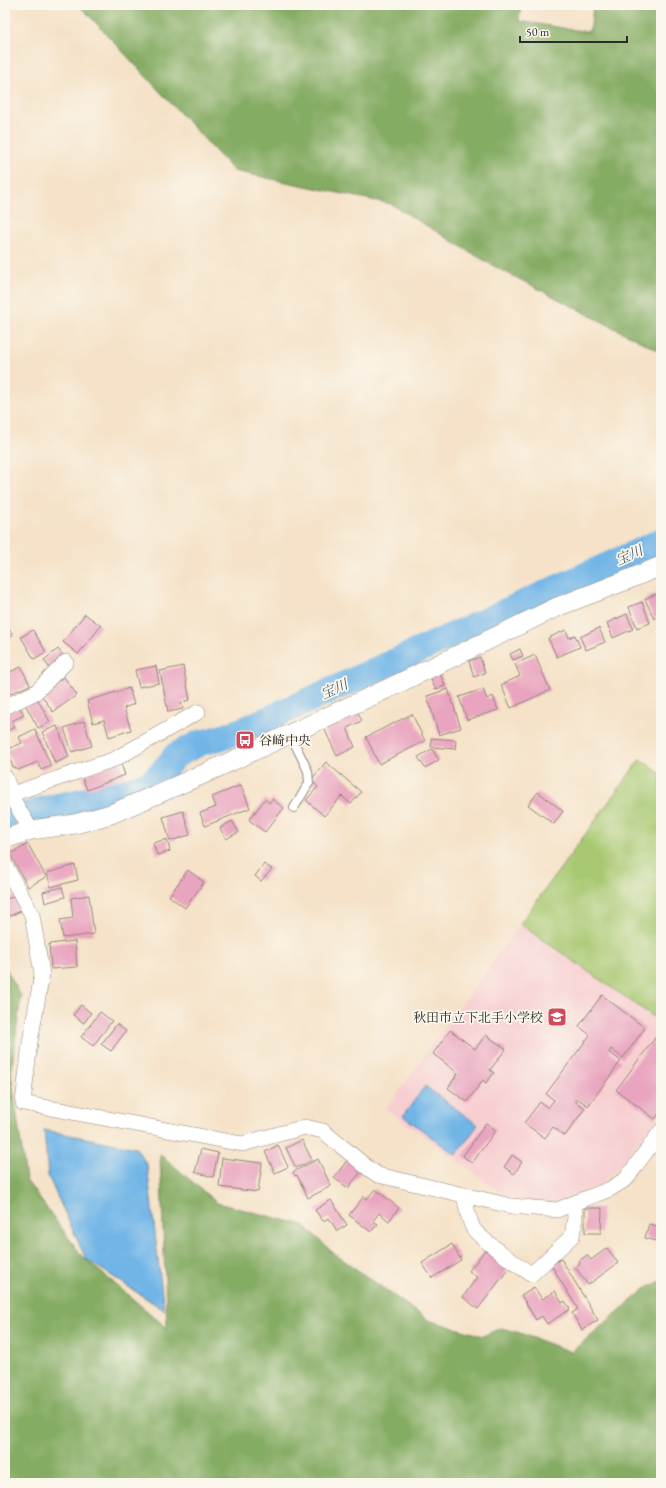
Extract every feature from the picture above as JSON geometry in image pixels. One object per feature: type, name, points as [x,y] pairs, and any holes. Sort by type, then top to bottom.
[{"type":"street","points":[[5,839],[28,827],[76,824],[111,814],[206,773],[440,664],[557,607],[661,566]]},
{"type":"street","points":[[5,707],[36,692],[66,662]]},
{"type":"street","points":[[14,799],[115,759],[198,712]]},
{"type":"street","points":[[5,777],[28,827]]},
{"type":"street","points":[[5,865],[32,915],[42,974],[30,1042],[23,1103],[242,1144],[305,1127],[313,1128],[323,1131],[378,1175],[511,1206],[556,1210],[610,1189],[626,1179],[661,1131]]},
{"type":"street","points":[[464,1195],[468,1214],[474,1230],[522,1270],[532,1274],[572,1236],[574,1203]]},
{"type":"lane","points":[[290,733],[308,771],[310,783],[294,808]]},
{"type":"shaded area","name":"秋田市立下北手小学校","points":[[640,759],[661,774],[661,1113],[615,1171],[599,1185],[550,1205],[505,1196],[386,1109]]},
{"type":"green space","points":[[78,5],[521,5],[519,21],[588,32],[591,26],[593,5],[661,5],[661,352],[490,264],[391,204],[234,171]]},
{"type":"green space","points":[[640,759],[661,774],[661,1022],[520,924]]},
{"type":"green space","points":[[5,967],[21,996],[11,1073],[26,1180],[82,1256],[167,1328],[160,1154],[217,1203],[304,1225],[332,1252],[428,1320],[483,1336],[501,1328],[520,1333],[571,1352],[645,1289],[661,1281],[661,1483],[5,1483]]},
{"type":"water","points":[[425,1086],[478,1125],[456,1155],[403,1116]]},
{"type":"water","points":[[44,1130],[136,1148],[147,1165],[164,1310],[86,1259],[48,1176]]},
{"type":"building","points":[[656,594],[658,598],[661,597],[661,615],[654,619],[645,599]]},
{"type":"building","points":[[642,602],[650,623],[637,628],[629,607]]},
{"type":"building","points":[[85,614],[101,626],[78,654],[63,642]]},
{"type":"building","points":[[627,614],[633,629],[613,638],[607,623]]},
{"type":"building","points":[[5,623],[13,635],[5,640]]},
{"type":"building","points":[[599,628],[605,642],[586,650],[580,637]]},
{"type":"building","points":[[33,630],[46,652],[34,659],[21,637]]},
{"type":"building","points":[[566,630],[569,638],[575,635],[580,647],[557,657],[548,638]]},
{"type":"building","points":[[58,649],[66,659],[51,670],[44,660]]},
{"type":"building","points":[[520,649],[523,656],[513,660],[510,654]]},
{"type":"building","points":[[535,655],[550,690],[511,708],[501,685],[520,676],[515,664]]},
{"type":"building","points":[[480,657],[485,673],[474,677],[469,661]]},
{"type":"building","points":[[156,666],[159,683],[139,687],[135,670]]},
{"type":"building","points":[[183,666],[190,700],[181,702],[183,709],[168,712],[160,671]]},
{"type":"building","points":[[21,667],[30,685],[5,696],[5,674]]},
{"type":"building","points":[[440,673],[445,686],[435,689],[430,676]]},
{"type":"building","points":[[64,677],[77,695],[53,712],[40,693]]},
{"type":"building","points":[[129,688],[134,704],[124,708],[131,730],[109,737],[104,720],[93,723],[87,701]]},
{"type":"building","points":[[448,689],[461,728],[439,735],[427,696]]},
{"type":"building","points":[[483,689],[487,699],[493,696],[498,710],[467,720],[459,697]]},
{"type":"building","points":[[37,698],[50,722],[38,728],[25,704]]},
{"type":"building","points":[[20,707],[24,715],[12,721],[15,727],[5,732],[5,715]]},
{"type":"building","points":[[357,711],[362,721],[347,728],[355,747],[337,756],[324,728]]},
{"type":"building","points":[[412,714],[425,741],[379,764],[366,737]]},
{"type":"building","points":[[84,721],[92,746],[72,752],[64,728]]},
{"type":"building","points":[[57,726],[69,757],[55,763],[42,732]]},
{"type":"building","points":[[35,729],[51,766],[41,770],[38,762],[18,770],[13,767],[6,750],[22,743],[19,737]]},
{"type":"building","points":[[431,738],[456,740],[455,749],[431,747]]},
{"type":"building","points":[[432,749],[439,760],[425,768],[418,757]]},
{"type":"building","points":[[120,761],[125,775],[87,790],[82,777]]},
{"type":"building","points":[[326,762],[361,792],[351,804],[342,796],[324,816],[306,800],[318,787],[311,780]]},
{"type":"building","points":[[241,785],[250,808],[205,826],[200,813],[216,807],[212,797]]},
{"type":"building","points":[[538,792],[563,811],[554,824],[528,805]]},
{"type":"building","points":[[265,799],[269,803],[272,799],[284,808],[265,832],[249,820]]},
{"type":"building","points":[[183,811],[190,835],[170,841],[163,817]]},
{"type":"building","points":[[232,821],[239,832],[226,839],[220,828]]},
{"type":"building","points":[[167,839],[170,851],[157,855],[153,843]]},
{"type":"building","points":[[28,844],[46,877],[28,887],[10,854]]},
{"type":"building","points":[[264,864],[272,869],[261,881],[255,876]]},
{"type":"building","points":[[75,865],[78,880],[51,887],[47,873]]},
{"type":"building","points":[[188,870],[204,882],[185,908],[169,896]]},
{"type":"building","points":[[62,887],[65,897],[45,903],[43,892]]},
{"type":"building","points":[[16,895],[23,910],[5,918],[5,900]]},
{"type":"building","points":[[89,895],[94,934],[63,938],[60,920],[73,918],[71,898]]},
{"type":"building","points":[[75,941],[77,967],[51,969],[49,944]]},
{"type":"building","points":[[602,995],[645,1028],[623,1058],[611,1049],[609,1052],[621,1061],[588,1106],[577,1098],[575,1101],[585,1108],[565,1136],[553,1127],[545,1138],[524,1123],[540,1102],[548,1108],[554,1100],[546,1094],[590,1035],[579,1026]]},
{"type":"building","points":[[81,1005],[91,1013],[84,1023],[73,1015]]},
{"type":"building","points":[[100,1012],[112,1021],[93,1046],[81,1037]]},
{"type":"building","points":[[117,1024],[126,1031],[111,1051],[101,1044]]},
{"type":"building","points":[[450,1030],[475,1049],[486,1035],[506,1049],[490,1070],[494,1073],[486,1083],[483,1080],[467,1102],[448,1088],[458,1073],[433,1054]]},
{"type":"building","points":[[661,1030],[661,1111],[655,1119],[616,1090]]},
{"type":"building","points":[[486,1123],[496,1130],[472,1163],[463,1156]]},
{"type":"building","points":[[302,1140],[312,1160],[296,1168],[286,1148]]},
{"type":"building","points":[[278,1145],[288,1167],[275,1173],[265,1152]]},
{"type":"building","points":[[201,1149],[218,1153],[213,1177],[195,1172]]},
{"type":"building","points":[[512,1155],[522,1162],[514,1174],[504,1167]]},
{"type":"building","points":[[222,1158],[262,1163],[258,1192],[219,1187]]},
{"type":"building","points":[[318,1159],[331,1186],[308,1198],[297,1175],[295,1176],[293,1172]]},
{"type":"building","points":[[348,1159],[362,1170],[348,1188],[334,1178]]},
{"type":"building","points":[[375,1189],[399,1208],[389,1221],[379,1213],[373,1221],[378,1224],[371,1232],[349,1215],[364,1196],[367,1199]]},
{"type":"building","points":[[331,1200],[347,1225],[337,1231],[329,1218],[323,1221],[315,1210]]},
{"type":"building","points":[[585,1208],[602,1208],[601,1233],[585,1233]]},
{"type":"building","points":[[649,1224],[661,1227],[661,1242],[645,1238]]},
{"type":"building","points":[[452,1244],[461,1260],[432,1278],[422,1263]]},
{"type":"building","points":[[607,1248],[618,1263],[588,1285],[575,1267],[580,1263],[579,1261],[587,1255],[591,1260]]},
{"type":"building","points":[[485,1250],[509,1268],[478,1309],[463,1297],[477,1277],[469,1271]]},
{"type":"building","points":[[561,1259],[598,1320],[582,1330],[572,1313],[578,1309],[551,1265]]},
{"type":"building","points":[[534,1287],[542,1299],[555,1291],[562,1303],[565,1301],[570,1309],[547,1324],[542,1316],[536,1320],[521,1295]]},
{"type":"waterway","name":"宝川","points":[[5,821],[48,808],[110,795],[148,784],[161,773],[176,755],[200,743],[245,729],[661,541]]},
{"type":"place","name":"谷崎中央","points":[[245,740]]},
{"type":"place","name":"秋田市立下北手小学校","points":[[557,1017]]}]
